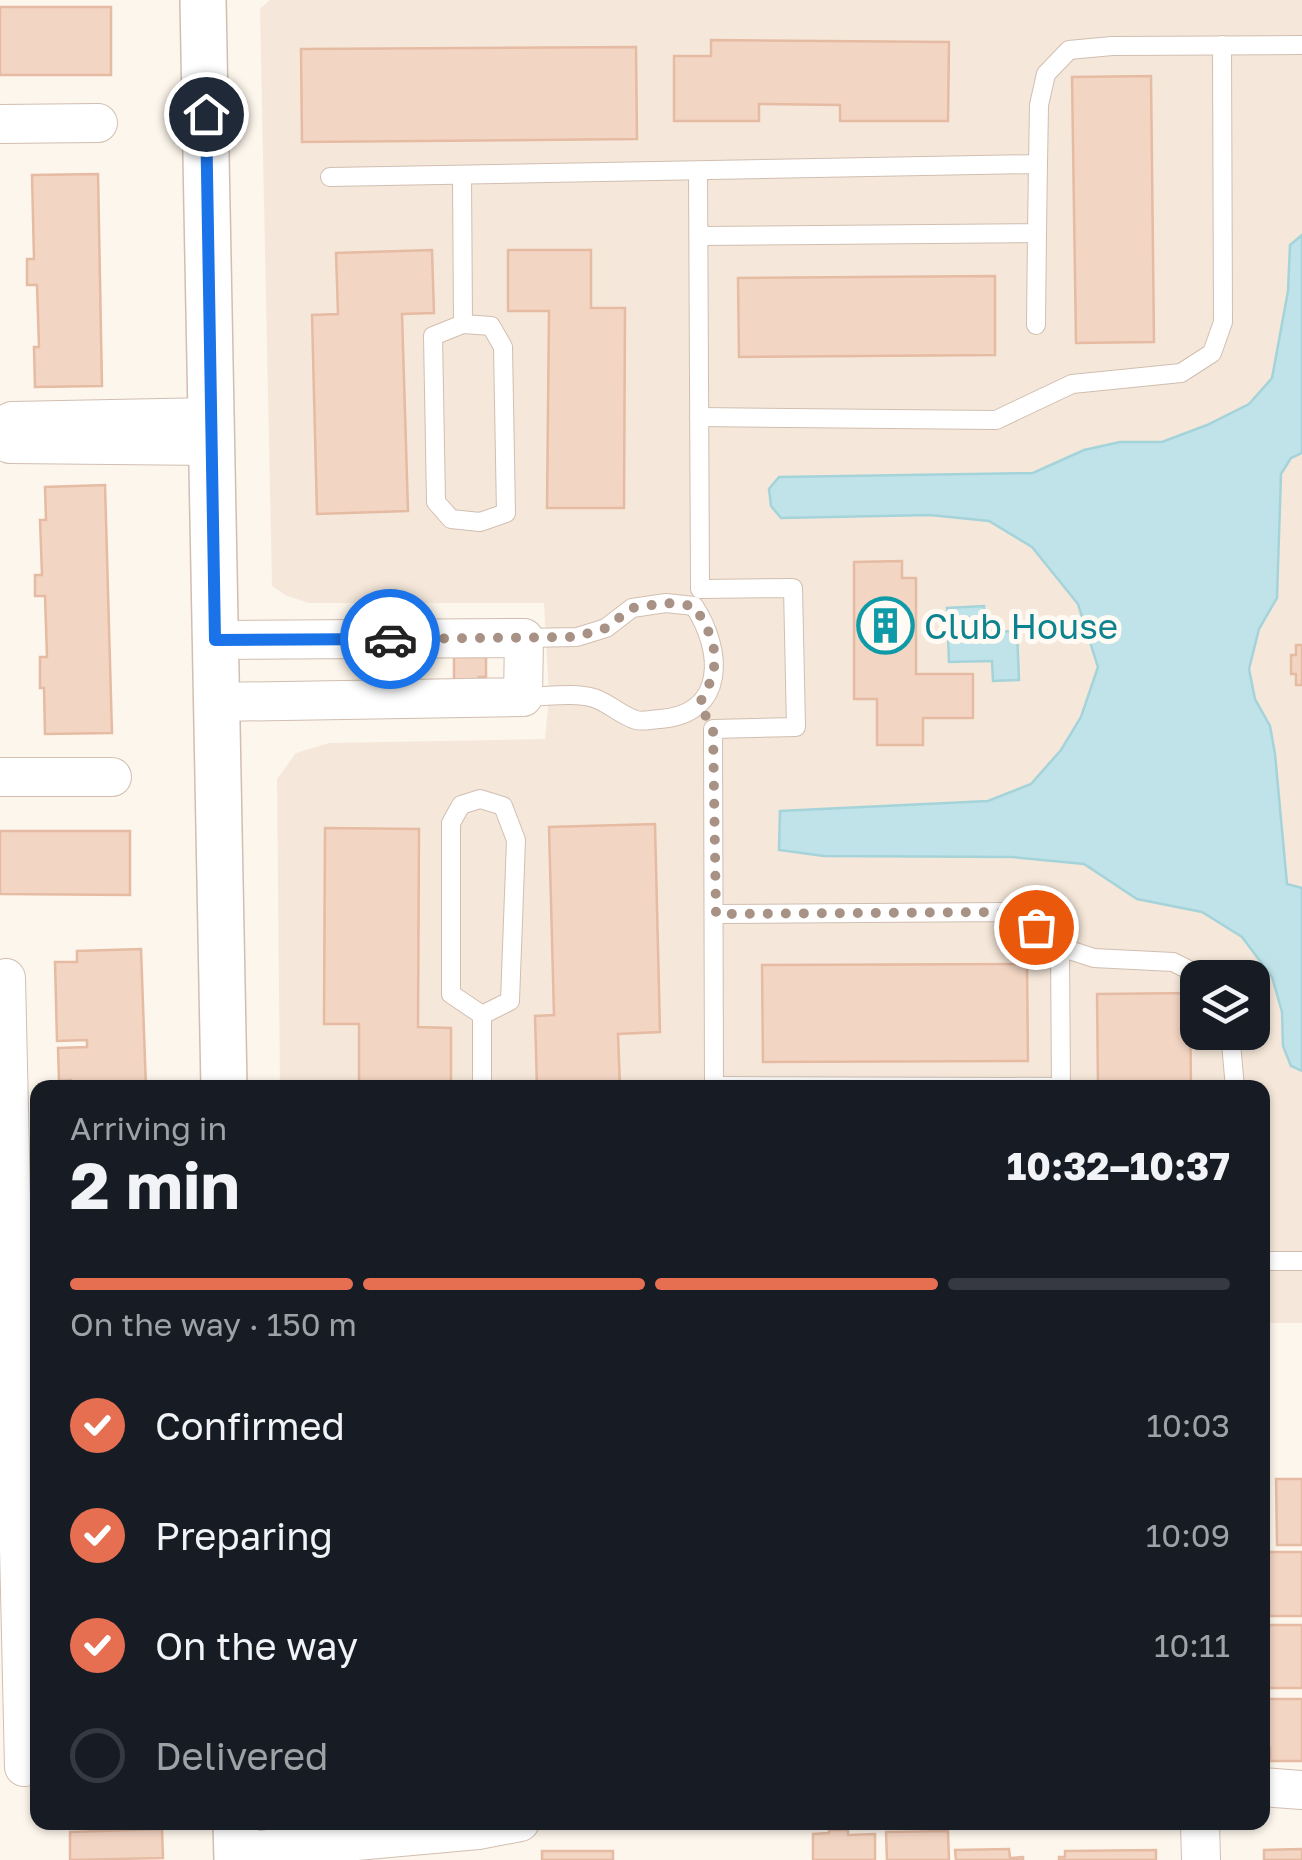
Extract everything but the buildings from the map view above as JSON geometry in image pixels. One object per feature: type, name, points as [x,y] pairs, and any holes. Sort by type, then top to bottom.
[{"type":"street","points":[[203,0],[224,1080]]},
{"type":"street","points":[[0,124],[98,123]]},
{"type":"street","points":[[0,427],[12,421],[90,432],[212,431]]},
{"type":"street","points":[[0,441],[16,446],[90,432]]},
{"type":"street","points":[[215,640],[524,638],[524,698],[216,702]]},
{"type":"street","points":[[0,777],[112,777]]},
{"type":"street","points":[[6,978],[4,1088],[27,1415],[11,1653],[24,1767]]},
{"type":"street","points":[[1270,1787],[1302,1790]]},
{"type":"street","points":[[1200,1830],[1201,1860]]},
{"type":"street","points":[[236,1845],[478,1838]]},
{"type":"lane","points":[[699,417],[996,420],[1072,384],[1181,373],[1212,353],[1223,322],[1222,45]]},
{"type":"lane","points":[[1036,325],[1038,105],[1046,74],[1070,50],[1112,46],[1302,45]]},
{"type":"lane","points":[[330,177],[1038,164]]},
{"type":"lane","points":[[524,698],[591,697],[637,720],[675,718],[699,704],[714,679],[715,650],[697,598],[698,171]]},
{"type":"lane","points":[[462,174],[463,324]]},
{"type":"lane","points":[[698,236],[1037,233]]},
{"type":"lane","points":[[463,324],[491,326],[503,347],[506,513],[480,522],[451,520],[436,502],[433,336],[463,324]]},
{"type":"lane","points":[[524,638],[576,637],[606,628],[632,608],[793,588],[796,727],[713,729]]},
{"type":"lane","points":[[699,704],[713,729],[714,1080]]},
{"type":"lane","points":[[480,799],[503,806],[516,840],[510,1001],[482,1014],[451,994],[451,823],[461,805],[480,799]]},
{"type":"lane","points":[[716,914],[1005,912],[1036,927],[1060,947],[1094,958],[1180,966]]},
{"type":"lane","points":[[1060,947],[1061,1080]]},
{"type":"lane","points":[[482,1014],[482,1080]]},
{"type":"lane","points":[[1232,1050],[1234,1080]]},
{"type":"lane","points":[[1270,1262],[1302,1261]]},
{"type":"shaded area","points":[[270,0],[1302,0],[1302,1323],[1270,1323],[1270,1080],[280,1080],[277,779],[296,753],[329,743],[545,739],[549,696],[544,603],[309,603],[272,586],[260,9]]},
{"type":"water","points":[[1302,235],[1302,453],[1291,458],[1281,474],[1277,598],[1259,629],[1249,669],[1255,699],[1270,726],[1275,754],[1287,884],[1302,888],[1302,1071],[1291,1066],[1283,1046],[1282,1012],[1270,974],[1270,960],[1259,960],[1242,937],[1202,912],[1137,899],[1084,864],[1012,857],[824,856],[779,850],[780,811],[988,801],[1031,784],[1061,750],[1081,717],[1098,667],[1078,604],[1032,547],[989,521],[930,515],[781,518],[771,506],[769,489],[779,477],[1033,473],[1084,450],[1120,442],[1162,442],[1207,425],[1249,404],[1272,378],[1288,291],[1290,245]]},
{"type":"water","points":[[984,606],[985,632],[1017,631],[1019,680],[993,681],[992,661],[949,662],[947,608]]},
{"type":"way so far","points":[[390,639],[576,637],[606,628],[632,608],[666,603],[694,606],[707,626],[715,650],[714,679],[699,704],[713,729],[716,914],[1005,912],[1036,927]]},
{"type":"place","name":"Club House","points":[[885,626]]},
{"type":"route","points":[[206,114],[215,640],[390,639]]}]
